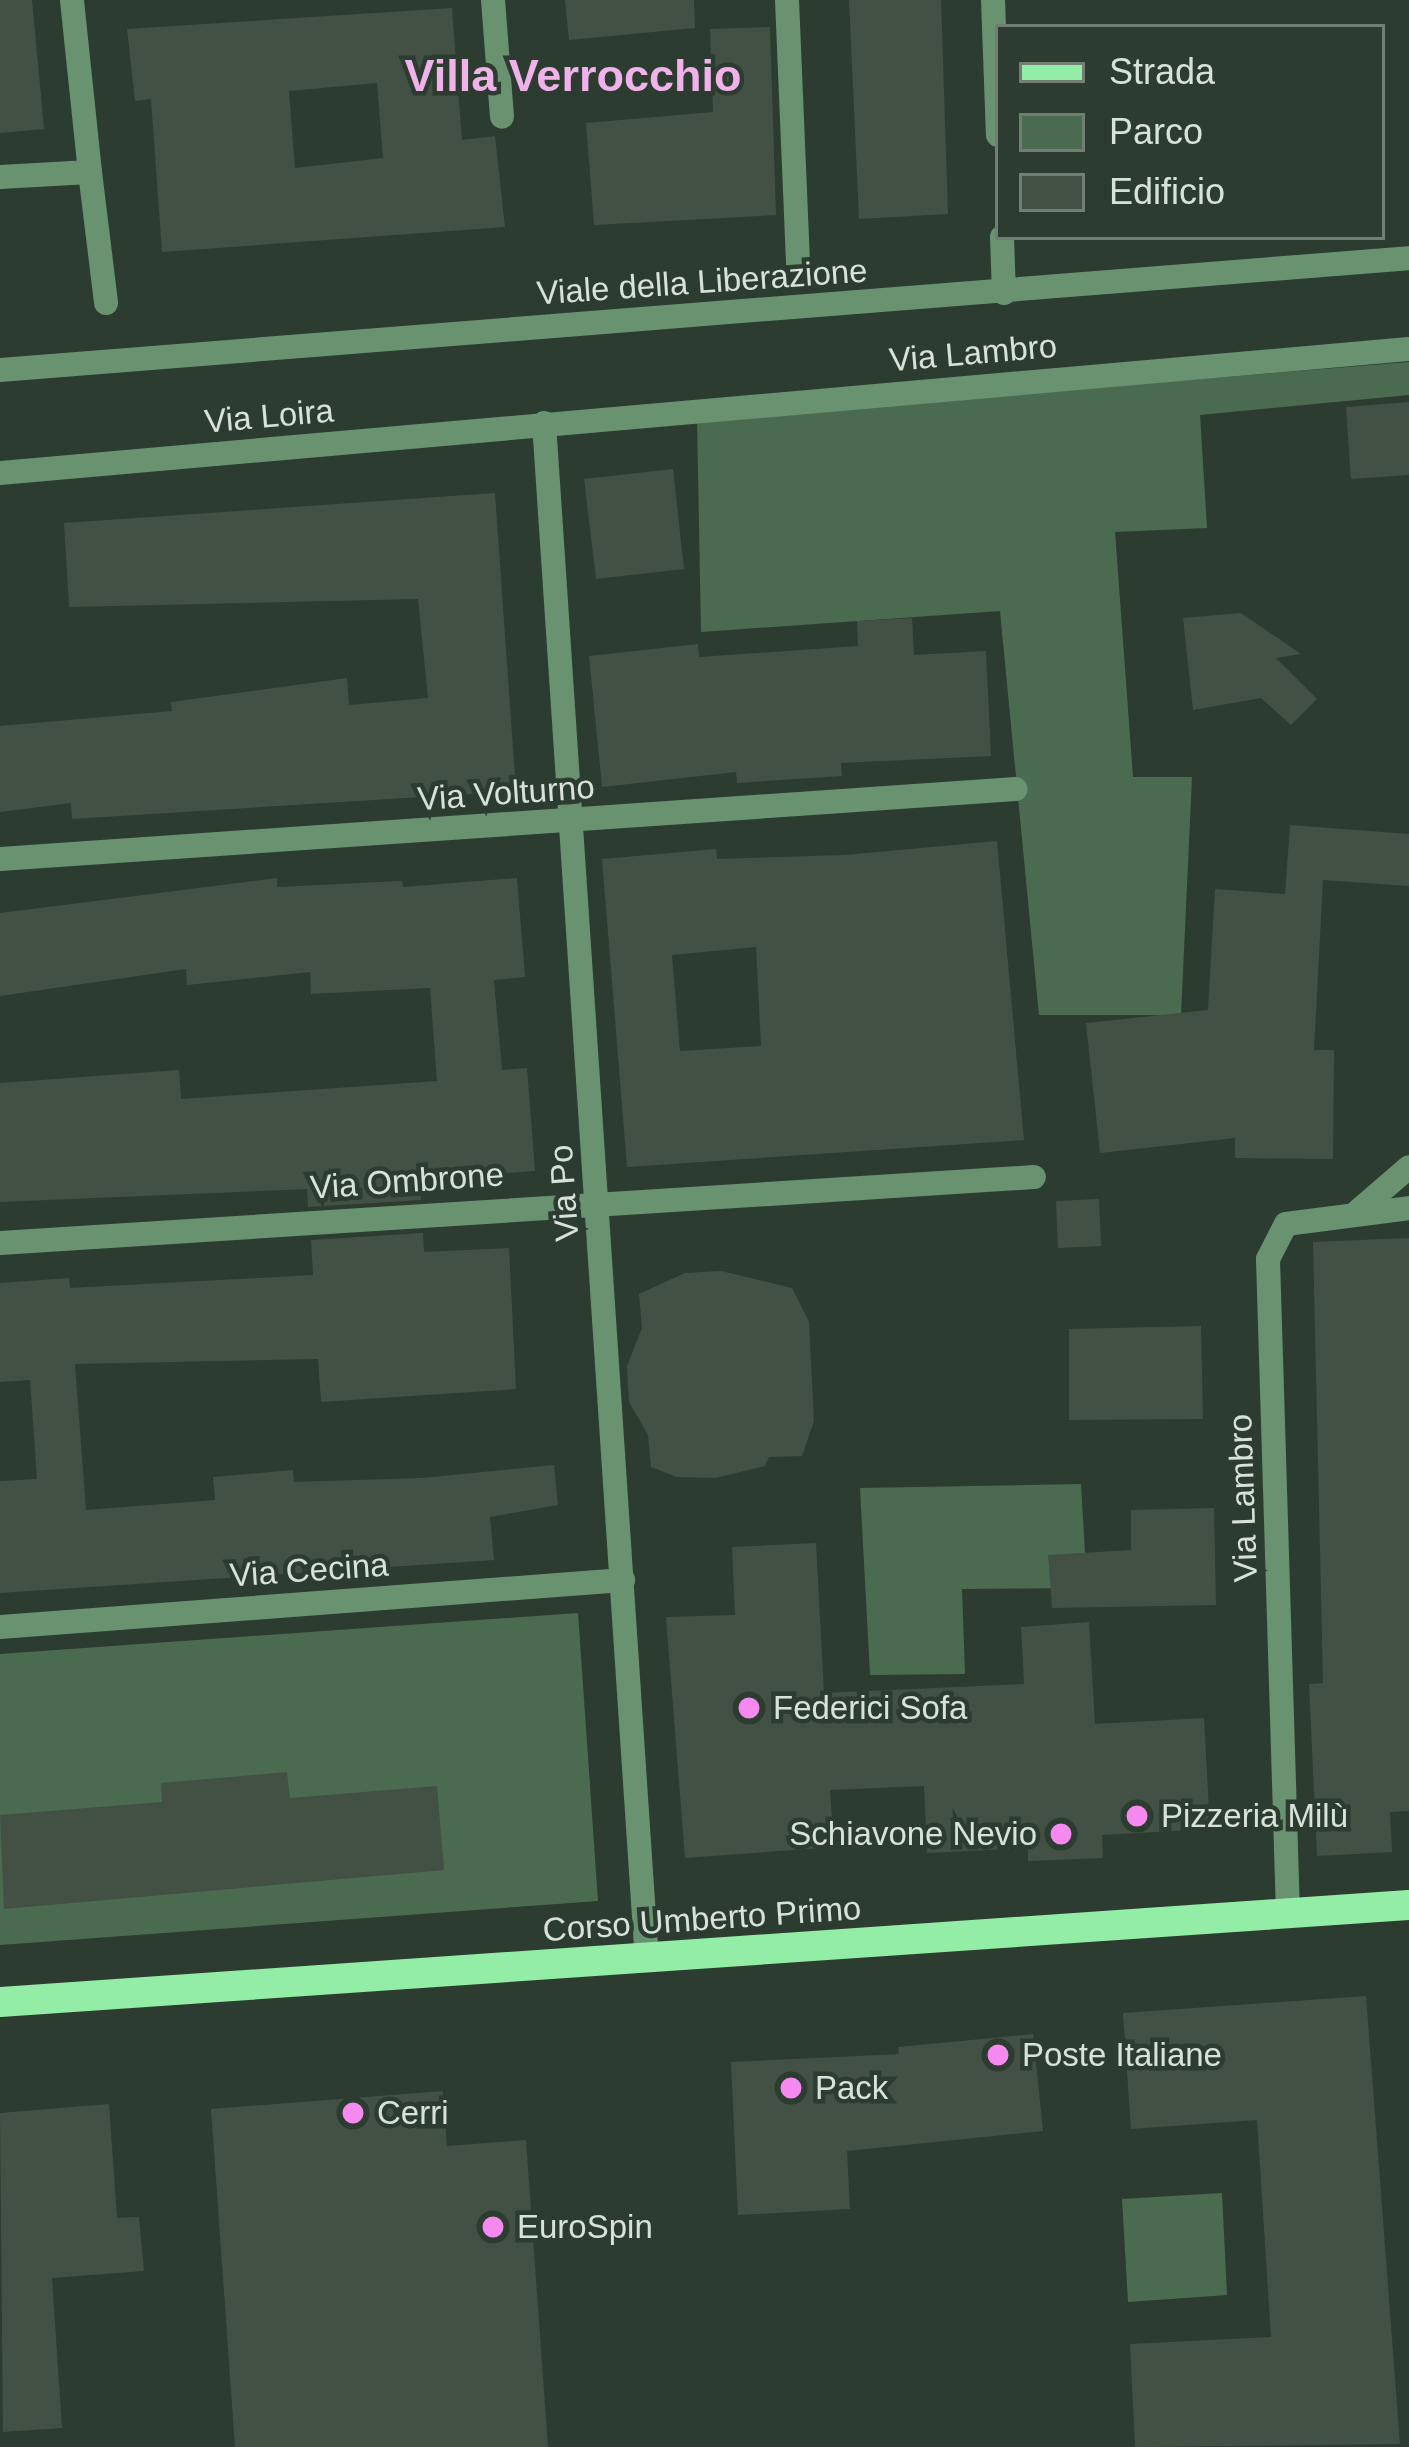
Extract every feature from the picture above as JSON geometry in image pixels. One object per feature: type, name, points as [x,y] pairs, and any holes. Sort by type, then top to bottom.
[{"type":"main road","name":"Corso Umberto Primo","points":[[0,2002],[1409,1905]]},
{"type":"street","points":[[72,0],[106,303]]},
{"type":"street","points":[[493,0],[502,117]]},
{"type":"street","points":[[788,0],[798,268]]},
{"type":"street","points":[[993,0],[995,54]]},
{"type":"street","points":[[0,177],[90,172]]},
{"type":"street","points":[[1002,240],[1004,293]]},
{"type":"street","name":"Viale della Liberazione","points":[[0,370],[1409,257]]},
{"type":"street","name":"Via Lambro","points":[[544,423],[1409,349]]},
{"type":"street","name":"Via Loira","points":[[0,473],[544,423]]},
{"type":"street","name":"Via Po","points":[[544,423],[647,1960]]},
{"type":"street","name":"Via Volturno","points":[[0,860],[1016,789]]},
{"type":"street","points":[[1358,1211],[1409,1167]]},
{"type":"street","name":"Via Ombrone","points":[[0,1243],[598,1201],[1034,1178]]},
{"type":"street","points":[[1358,1211],[1409,1208]]},
{"type":"street","name":"Via Lambro","points":[[1288,1914],[1268,1259],[1286,1224],[1358,1211]]},
{"type":"street","name":"Via Cecina","points":[[0,1627],[623,1580]]},
{"type":"green space","points":[[1409,362],[1409,395],[1200,415],[1207,528],[1115,532],[1133,777],[1192,777],[1181,1015],[1039,1015],[1000,611],[701,632],[697,420]]},
{"type":"green space","points":[[1081,1484],[1087,1588],[962,1589],[965,1674],[870,1675],[860,1488]]},
{"type":"green space","points":[[578,1613],[598,1901],[0,1945],[0,1654]]},
{"type":"green space","points":[[1222,2193],[1227,2295],[1128,2302],[1122,2199]]},
{"type":"building","points":[[0,0],[32,0],[44,129],[0,133]]},
{"type":"building","points":[[565,0],[694,0],[695,28],[569,40]]},
{"type":"building","points":[[849,0],[941,0],[948,214],[859,219]]},
{"type":"building","points":[[452,8],[462,140],[495,136],[505,227],[162,252],[151,99],[135,101],[127,29]],"holes":[[[377,83],[383,158],[295,168],[289,91]]]},
{"type":"building","points":[[770,27],[776,215],[594,225],[586,123],[713,112],[710,29]]},
{"type":"building","points":[[1409,402],[1409,475],[1351,479],[1346,407]]},
{"type":"building","points":[[673,469],[684,569],[596,579],[584,479]]},
{"type":"building","points":[[495,493],[516,791],[72,819],[71,803],[0,812],[0,726],[172,711],[171,702],[347,678],[349,705],[428,698],[418,599],[69,607],[64,523]]},
{"type":"building","points":[[1241,613],[1301,654],[1276,658],[1317,699],[1291,725],[1261,698],[1193,710],[1183,618]]},
{"type":"building","points":[[912,618],[914,655],[986,651],[991,756],[841,763],[842,776],[737,783],[736,772],[602,787],[589,656],[698,644],[699,657],[858,646],[857,621]]},
{"type":"building","points":[[1290,825],[1409,834],[1409,886],[1323,880],[1314,1050],[1334,1050],[1333,1159],[1235,1158],[1235,1138],[1100,1153],[1086,1023],[1208,1010],[1215,889],[1285,894]]},
{"type":"building","points":[[997,841],[1024,1140],[627,1167],[602,859],[716,849],[717,859],[845,855]],"holes":[[[756,947],[761,1046],[680,1051],[672,955]]]},
{"type":"building","points":[[277,878],[277,887],[402,881],[403,887],[517,878],[525,977],[494,980],[502,1070],[527,1068],[535,1171],[419,1179],[421,1200],[308,1207],[307,1189],[0,1202],[0,1083],[179,1070],[181,1099],[437,1081],[430,988],[311,994],[310,972],[187,985],[186,969],[0,996],[0,913]]},
{"type":"building","points":[[1099,1199],[1101,1246],[1058,1248],[1056,1201]]},
{"type":"building","points":[[423,1233],[424,1252],[509,1248],[516,1389],[321,1402],[318,1359],[75,1364],[86,1510],[215,1500],[213,1477],[293,1470],[294,1482],[422,1478],[554,1465],[558,1505],[490,1517],[494,1560],[0,1593],[0,1481],[37,1479],[30,1380],[0,1382],[0,1283],[69,1278],[70,1288],[313,1275],[311,1240]]},
{"type":"building","points":[[1409,1238],[1409,1811],[1390,1812],[1392,1852],[1317,1856],[1309,1684],[1323,1683],[1313,1242]]},
{"type":"building","points":[[721,1271],[792,1288],[809,1322],[814,1421],[802,1456],[769,1457],[765,1466],[715,1478],[677,1477],[651,1467],[648,1435],[629,1402],[627,1366],[642,1328],[639,1294],[685,1273]]},
{"type":"building","points":[[1201,1326],[1203,1419],[1069,1420],[1069,1329]]},
{"type":"building","points":[[1214,1508],[1216,1605],[1052,1608],[1048,1555],[1131,1550],[1131,1510]]},
{"type":"building","points":[[816,1543],[824,1693],[1024,1684],[1021,1627],[1089,1622],[1095,1724],[1204,1718],[1210,1829],[1102,1835],[1103,1858],[1028,1861],[1028,1848],[927,1853],[924,1786],[830,1790],[834,1847],[685,1858],[666,1617],[735,1615],[732,1547]]},
{"type":"building","points":[[287,1772],[290,1798],[437,1786],[444,1870],[4,1909],[0,1815],[162,1802],[161,1783]]},
{"type":"building","points":[[1366,1996],[1400,2444],[1135,2447],[1130,2344],[1271,2337],[1257,2120],[1131,2129],[1123,2013]]},
{"type":"building","points":[[1033,2034],[1043,2131],[847,2151],[850,2209],[738,2215],[731,2062],[899,2054],[898,2047]]},
{"type":"building","points":[[443,2091],[447,2146],[526,2140],[548,2447],[235,2447],[211,2109]]},
{"type":"building","points":[[109,2104],[117,2218],[139,2217],[144,2271],[52,2278],[62,2428],[3,2432],[0,2113]]},
{"type":"place","name":"Federici Sofa","points":[[749,1708]]},
{"type":"place","name":"Pizzeria Milù","points":[[1137,1816]]},
{"type":"place","name":"Schiavone Nevio","points":[[1061,1834]]},
{"type":"place","name":"Poste Italiane","points":[[998,2055]]},
{"type":"place","name":"Pack","points":[[791,2088]]},
{"type":"place","name":"Cerri","points":[[353,2113]]},
{"type":"place","name":"EuroSpin","points":[[493,2227]]},
{"type":"district","name":"Villa Verrocchio","points":[[573,76]]}]
